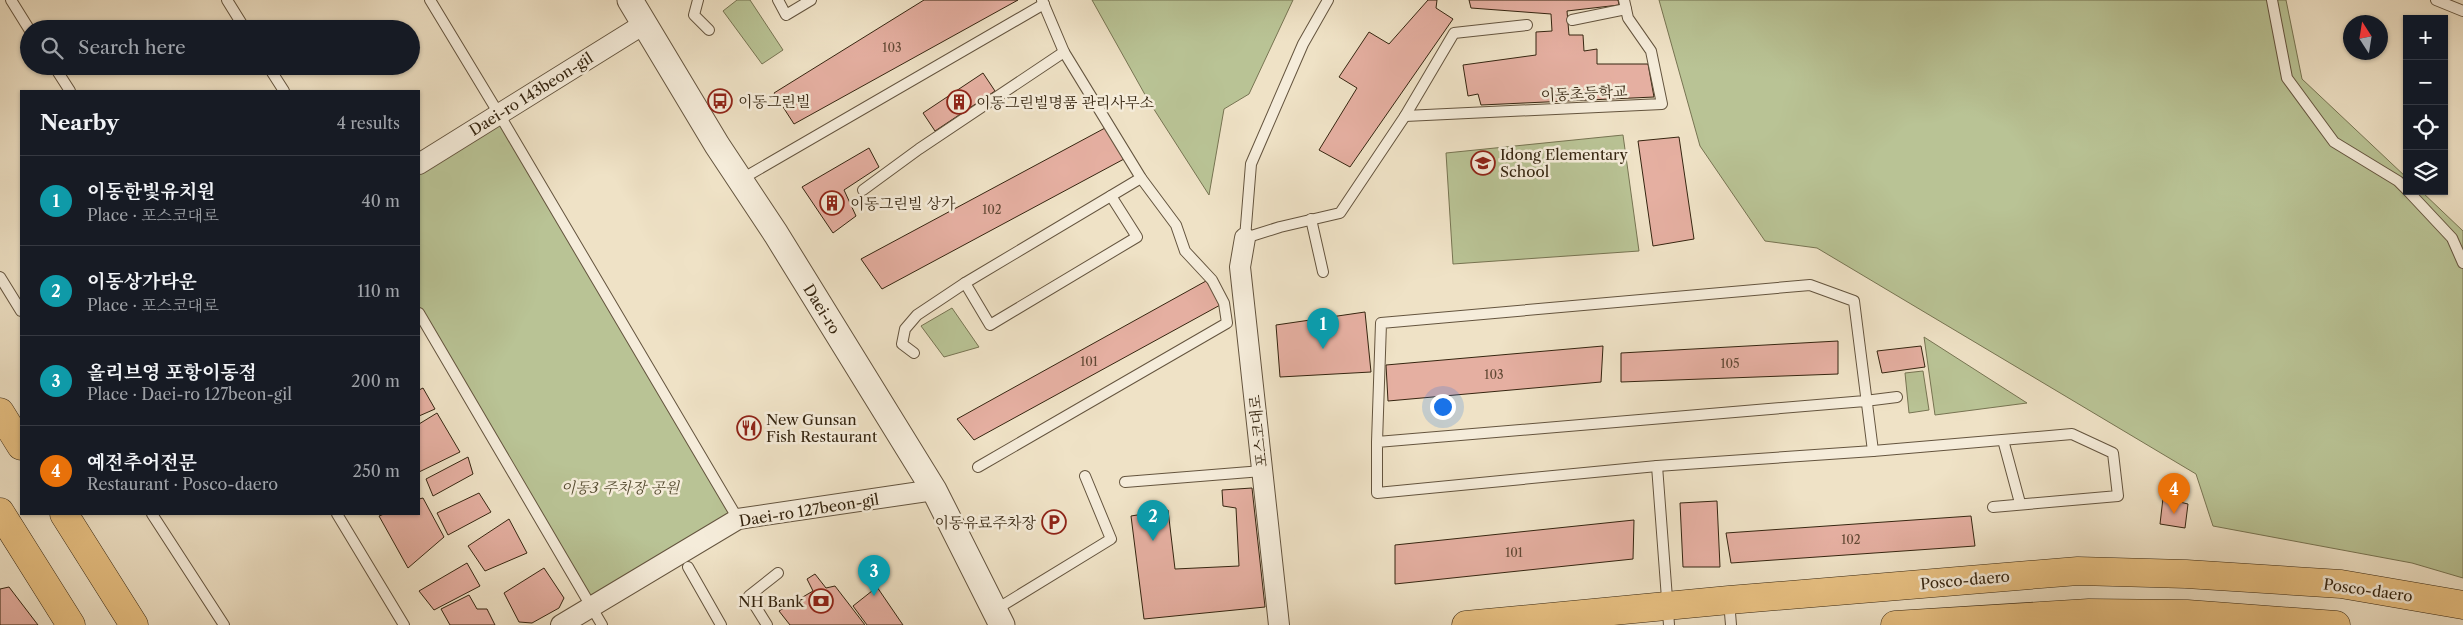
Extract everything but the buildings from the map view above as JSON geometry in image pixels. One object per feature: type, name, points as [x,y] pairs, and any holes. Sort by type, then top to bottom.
[{"type":"main road","points":[[0,412],[20,444]]},
{"type":"main road","points":[[0,512],[70,625]]},
{"type":"main road","points":[[65,515],[134,625]]},
{"type":"main road","name":"Posco-daero","points":[[1466,625],[1730,612],[2078,571],[2186,574],[2341,584],[2463,605]]},
{"type":"main road","points":[[1895,625],[2089,613],[2187,614],[2336,625]]},
{"type":"street","name":"Daei-ro","points":[[630,0],[934,490],[998,618]]},
{"type":"street","name":"Daei-ro 143beon-gil","points":[[420,163],[644,24]]},
{"type":"street","name":"포스코대로","points":[[1245,238],[1240,267],[1279,625]]},
{"type":"street","name":"Daei-ro 127beon-gil","points":[[561,625],[738,519],[934,490]]},
{"type":"lane","points":[[10,0],[23,20]]},
{"type":"lane","points":[[227,0],[239,20]]},
{"type":"lane","points":[[430,0],[738,519]]},
{"type":"lane","points":[[698,0],[694,15],[709,30]]},
{"type":"lane","points":[[778,0],[786,15],[811,0]]},
{"type":"lane","points":[[1328,0],[1303,44],[1251,164],[1245,238],[1311,219],[1340,213],[1405,116],[1454,33],[1528,25]]},
{"type":"lane","points":[[2272,0],[2287,78],[2334,142],[2403,187]]},
{"type":"lane","points":[[2436,0],[2463,11]]},
{"type":"lane","points":[[740,180],[1043,2],[1064,52],[1142,178],[1176,225],[1185,251],[1212,280],[1224,303],[1227,323],[978,467]]},
{"type":"lane","name":"이동초등학교","points":[[1405,116],[1662,104],[1651,51],[1628,18],[1625,5],[1572,20]]},
{"type":"lane","points":[[863,190],[918,149],[1064,52]]},
{"type":"lane","points":[[60,75],[69,90]]},
{"type":"lane","points":[[274,75],[283,90]]},
{"type":"lane","points":[[914,353],[902,344],[905,329],[916,315],[965,283],[1142,178]]},
{"type":"lane","points":[[2411,195],[2452,238],[2463,263]]},
{"type":"lane","points":[[965,283],[990,326],[1137,236],[1111,196]]},
{"type":"lane","points":[[1311,219],[1323,272]]},
{"type":"lane","points":[[0,277],[20,309]]},
{"type":"lane","points":[[1873,451],[1865,401],[1854,300],[1810,285],[1381,323],[1377,493],[1657,466],[1873,451],[2072,434],[2113,452],[2118,496],[2020,503],[1993,507]]},
{"type":"lane","points":[[420,315],[602,625]]},
{"type":"lane","points":[[1378,442],[1897,397]]},
{"type":"lane","points":[[2003,440],[2020,503]]},
{"type":"lane","points":[[1657,466],[1668,616]]},
{"type":"lane","points":[[1125,482],[1262,471]]},
{"type":"lane","points":[[998,618],[1111,539],[1084,476]]},
{"type":"lane","points":[[153,515],[224,625]]},
{"type":"lane","points":[[338,515],[404,625]]},
{"type":"lane","points":[[688,567],[721,625]]},
{"type":"lane","points":[[767,625],[749,596],[778,573]]},
{"type":"green space","points":[[737,0],[750,0],[783,50],[762,64],[723,11]]},
{"type":"green space","points":[[1092,0],[1293,0],[1249,94],[1224,109],[1209,195],[1148,100]]},
{"type":"green space","points":[[1659,0],[2286,0],[2302,79],[2403,174],[2403,195],[2425,195],[2463,231],[2463,578],[2412,563],[2213,526],[2196,474],[1817,248],[1765,241],[1700,146]]},
{"type":"green space","name":"이동3 주차장 공원","points":[[499,114],[738,519],[591,608],[420,315],[420,163]]},
{"type":"green space","points":[[1623,135],[1639,251],[1453,264],[1446,153]]},
{"type":"green space","points":[[952,308],[979,347],[944,357],[921,326]]},
{"type":"green space","points":[[1924,337],[2027,403],[1935,415]]},
{"type":"green space","points":[[1923,371],[1929,410],[1909,413],[1905,373]]},
{"type":"place","name":"이동그린빌","points":[[720,101]]},
{"type":"place","name":"이동그린빌명품 관리사무소","points":[[959,102]]},
{"type":"place","name":"Idong Elementary School","points":[[1483,163]]},
{"type":"place","name":"이동그린빌 상가","points":[[832,203]]},
{"type":"place","name":"이동한빛유치원","points":[[1323,349]]},
{"type":"place","name":"New Gunsan Fish Restaurant","points":[[749,428]]},
{"type":"place","name":"예전추어전문","points":[[2174,514]]},
{"type":"place","name":"이동유료주차장","points":[[1054,522]]},
{"type":"place","name":"이동상가타운","points":[[1153,541]]},
{"type":"place","name":"올리브영 포항이동점","points":[[874,596]]},
{"type":"place","name":"NH Bank","points":[[821,601]]}]
